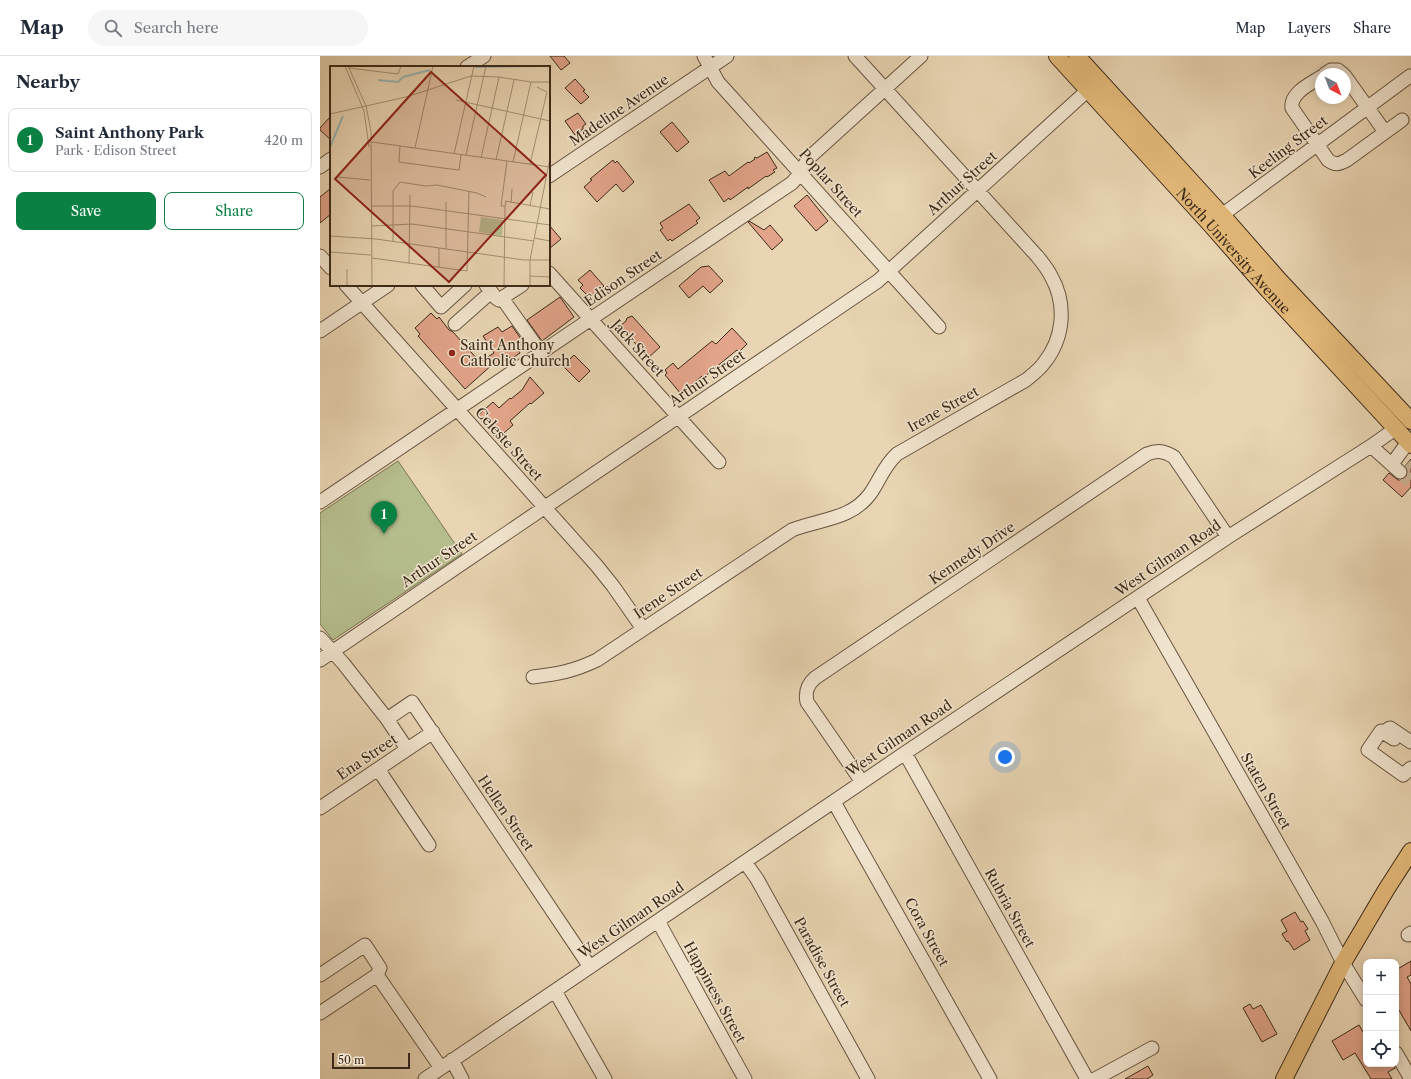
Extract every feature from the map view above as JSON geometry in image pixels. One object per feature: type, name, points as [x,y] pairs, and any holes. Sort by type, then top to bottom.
[{"type":"main road","name":"North University Avenue","points":[[1057,56],[1409,444]]},
{"type":"main road","name":"North University Avenue","points":[[1077,56],[1222,215],[1279,280],[1411,421]]},
{"type":"main road","points":[[1284,1079],[1343,963],[1386,890],[1410,855]]},
{"type":"street","points":[[469,66],[484,56]]},
{"type":"street","name":"Poplar Street","points":[[704,56],[718,82],[939,327]]},
{"type":"street","name":"Madeline Avenue","points":[[550,175],[727,56]]},
{"type":"street","name":"Irene Street","points":[[533,677],[568,672],[582,668],[598,660],[792,530],[805,525],[836,518],[851,510],[863,502],[870,494],[884,469],[897,454],[1026,380],[1044,364],[1053,350],[1060,328],[1061,305],[1057,289],[1048,270],[1037,256],[855,56]]},
{"type":"street","name":"Edison Street","points":[[320,502],[792,183],[800,173],[805,162],[811,156],[921,56]]},
{"type":"street","name":"Keeling Street","points":[[1222,215],[1410,76]]},
{"type":"street","points":[[1315,81],[1294,97],[1291,103],[1292,108],[1328,160],[1334,164],[1347,160],[1402,120]]},
{"type":"street","points":[[1351,84],[1385,132]]},
{"type":"street","name":"Arthur Street","points":[[320,660],[867,288],[889,271],[1088,90]]},
{"type":"street","points":[[320,167],[330,160]]},
{"type":"street","points":[[320,256],[330,267]]},
{"type":"street","name":"Jack Street","points":[[550,274],[719,462]]},
{"type":"street","name":"Celeste Street","points":[[347,286],[597,566],[643,629]]},
{"type":"street","points":[[320,331],[387,286]]},
{"type":"street","points":[[423,286],[441,307],[464,286]]},
{"type":"street","points":[[455,324],[493,292],[518,286]]},
{"type":"street","points":[[493,292],[541,353]]},
{"type":"street","name":"West Gilman Road","points":[[425,1079],[862,782],[1228,537],[1371,446],[1395,429]]},
{"type":"street","points":[[1371,446],[1399,464],[1409,444]]},
{"type":"street","name":"Kennedy Drive","points":[[862,782],[807,702],[806,694],[808,686],[815,678],[1141,459],[1155,452],[1162,451],[1174,457],[1228,537]]},
{"type":"street","name":"Staten Street","points":[[1138,598],[1318,914],[1343,963],[1363,995]]},
{"type":"street","points":[[320,638],[387,719],[407,749]]},
{"type":"street","name":"Hellen Street","points":[[387,719],[412,702],[590,967]]},
{"type":"street","name":"Ena Street","points":[[320,808],[432,732]]},
{"type":"street","points":[[1411,751],[1394,737],[1368,750],[1402,775],[1411,768]]},
{"type":"street","name":"Rubria Street","points":[[905,754],[1087,1079]]},
{"type":"street","points":[[378,769],[430,845]]},
{"type":"street","name":"Cora Street","points":[[834,802],[895,907],[990,1079]]},
{"type":"street","name":"Paradise Street","points":[[745,862],[761,885],[868,1079]]},
{"type":"street","name":"Happiness Street","points":[[658,921],[744,1079]]},
{"type":"street","points":[[320,975],[365,945],[380,968],[377,975],[320,1013]]},
{"type":"street","points":[[377,975],[446,1064],[462,1079]]},
{"type":"street","points":[[555,991],[605,1079]]},
{"type":"street","points":[[1095,1079],[1152,1048]]},
{"type":"street","points":[[1399,1058],[1411,1079]]},
{"type":"green space","points":[[398,461],[462,554],[333,640],[320,624],[320,513]]},
{"type":"building","points":[[550,56],[564,56],[570,63],[561,70]]},
{"type":"building","points":[[575,79],[589,97],[581,104],[565,88]]},
{"type":"building","points":[[578,113],[586,124],[583,126],[583,129],[575,135],[565,121]]},
{"type":"building","points":[[330,117],[330,139],[320,130],[320,128]]},
{"type":"building","points":[[672,122],[689,142],[677,152],[660,132]]},
{"type":"building","points":[[767,152],[777,168],[773,170],[775,172],[767,177],[766,176],[748,189],[748,187],[730,200],[729,198],[724,202],[709,180],[725,171],[729,176],[748,162],[749,163],[755,159],[755,157],[757,158]]},
{"type":"building","points":[[613,160],[615,163],[617,161],[634,182],[623,192],[616,184],[597,202],[584,187],[592,180],[590,179]]},
{"type":"building","points":[[330,189],[330,215],[320,223],[320,197]]},
{"type":"building","points":[[807,195],[828,221],[816,231],[794,206]]},
{"type":"building","points":[[689,204],[700,218],[696,221],[698,223],[672,241],[670,239],[668,241],[660,230],[663,228],[660,223]]},
{"type":"building","points":[[749,221],[764,230],[770,225],[783,240],[772,250],[748,222]]},
{"type":"building","points":[[550,226],[561,239],[550,248]]},
{"type":"building","points":[[709,266],[723,281],[710,293],[703,286],[689,298],[679,286],[701,267]]},
{"type":"building","points":[[590,270],[604,286],[593,296],[590,293],[588,296],[580,288],[583,285],[578,280]]},
{"type":"building","points":[[560,297],[574,317],[542,341],[527,320]]},
{"type":"building","name":"Saint Anthony Catholic Church","points":[[431,313],[437,319],[439,317],[449,330],[453,332],[480,362],[494,353],[483,336],[498,327],[502,332],[512,326],[526,346],[519,351],[520,353],[511,359],[510,357],[496,366],[494,363],[465,389],[418,336],[420,334],[415,328]]},
{"type":"building","points":[[632,316],[660,347],[648,358],[620,326],[626,321],[627,318]]},
{"type":"building","points":[[732,328],[747,344],[739,352],[737,350],[703,378],[702,376],[681,394],[665,375],[667,373],[665,370],[673,363],[678,369],[712,341],[716,344]]},
{"type":"building","points":[[574,355],[590,371],[579,382],[563,366]]},
{"type":"building","points":[[530,377],[544,393],[510,421],[513,425],[497,439],[477,416],[493,402],[499,408],[522,390]]},
{"type":"building","points":[[1411,459],[1411,487],[1402,497],[1383,480],[1389,473],[1398,480],[1406,478],[1408,473],[1405,466]]},
{"type":"building","points":[[1295,912],[1301,922],[1303,921],[1308,929],[1305,931],[1310,940],[1294,950],[1282,934],[1287,931],[1281,920]]},
{"type":"building","points":[[1411,961],[1411,975],[1407,977],[1411,984],[1411,1031],[1399,1010],[1399,968]]},
{"type":"building","points":[[1250,1004],[1253,1009],[1261,1005],[1277,1034],[1262,1042],[1243,1008]]},
{"type":"building","points":[[1359,1025],[1363,1032],[1363,1066],[1355,1053],[1343,1060],[1332,1041]]},
{"type":"building","points":[[1148,1066],[1153,1075],[1147,1079],[1125,1079]]},
{"type":"building","points":[[1364,1067],[1395,1068],[1388,1072],[1392,1079],[1371,1079]]},
{"type":"tunnel","points":[[1407,464],[1411,468]]},
{"type":"tunnel","points":[[1400,472],[1411,482]]},
{"type":"place","name":"Saint Anthony Catholic Church","points":[[452,353]]},
{"type":"place","name":"Saint Anthony Park","points":[[384,534]]}]
